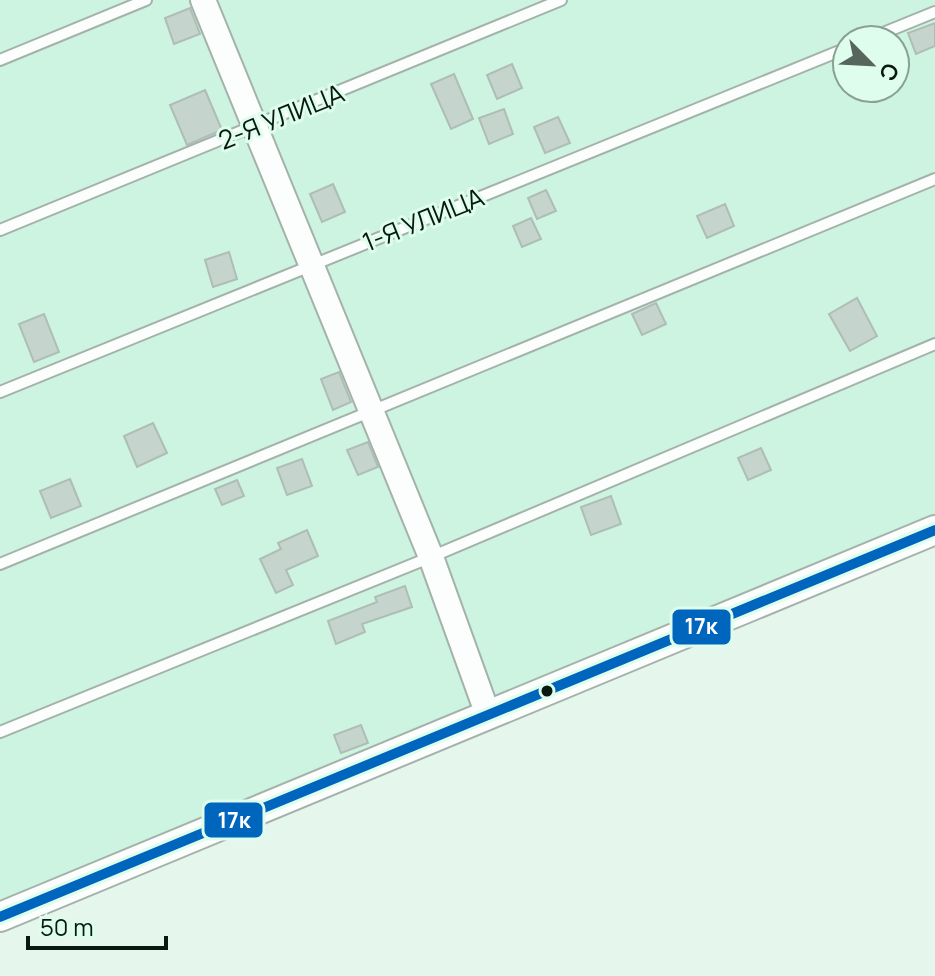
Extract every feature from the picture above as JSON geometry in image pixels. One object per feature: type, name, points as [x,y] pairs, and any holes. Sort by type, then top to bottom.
[{"type":"main road","points":[[0,917],[935,530]]},
{"type":"street","points":[[203,0],[431,557],[488,715]]},
{"type":"lane","points":[[0,60],[146,0]]},
{"type":"lane","name":"2-Я УЛИЦА","points":[[0,230],[561,0]]},
{"type":"lane","points":[[905,24],[935,12]]},
{"type":"lane","name":"1-Я УЛИЦА","points":[[0,392],[831,54]]},
{"type":"lane","points":[[0,564],[935,179]]},
{"type":"lane","points":[[0,732],[431,557],[935,344]]},
{"type":"green space","points":[[0,0],[935,0],[935,520],[0,901]]},
{"type":"building","points":[[190,8],[200,34],[174,44],[165,18]]},
{"type":"building","points":[[935,23],[935,46],[916,54],[911,32]]},
{"type":"building","points":[[512,64],[522,88],[497,99],[487,75]]},
{"type":"building","points":[[454,74],[473,119],[451,129],[431,84]]},
{"type":"building","points":[[205,90],[222,130],[187,145],[170,105]]},
{"type":"building","points":[[504,109],[513,134],[489,144],[479,118]]},
{"type":"building","points":[[558,117],[570,143],[545,153],[534,127]]},
{"type":"building","points":[[333,184],[345,212],[322,222],[310,194]]},
{"type":"building","points":[[546,190],[556,211],[537,219],[528,198]]},
{"type":"building","points":[[725,204],[734,226],[707,238],[697,216]]},
{"type":"building","points":[[531,218],[541,239],[522,247],[513,226]]},
{"type":"building","points":[[229,252],[237,279],[213,287],[205,260]]},
{"type":"building","points":[[857,298],[877,336],[850,351],[829,314]]},
{"type":"building","points":[[656,303],[666,324],[642,335],[632,314]]},
{"type":"building","points":[[44,314],[59,352],[34,362],[19,324]]},
{"type":"building","points":[[339,372],[351,402],[333,410],[321,379]]},
{"type":"building","points":[[153,423],[167,453],[137,467],[124,436]]},
{"type":"building","points":[[368,442],[378,467],[358,475],[347,450]]},
{"type":"building","points":[[761,448],[771,470],[748,480],[738,458]]},
{"type":"building","points":[[302,459],[312,486],[287,495],[277,468]]},
{"type":"building","points":[[70,479],[81,506],[51,518],[40,491]]},
{"type":"building","points":[[237,480],[244,496],[222,505],[215,489]]},
{"type":"building","points":[[611,496],[621,524],[591,535],[581,507]]},
{"type":"building","points":[[307,530],[318,556],[286,570],[293,585],[276,593],[260,559],[281,549],[278,543]]},
{"type":"building","points":[[405,586],[412,607],[362,624],[365,632],[336,644],[328,621],[377,602],[375,597]]},
{"type":"building","points":[[361,725],[368,743],[341,753],[334,735]]},
{"type":"transit line","name":"17к","points":[[0,917],[935,530]]}]
